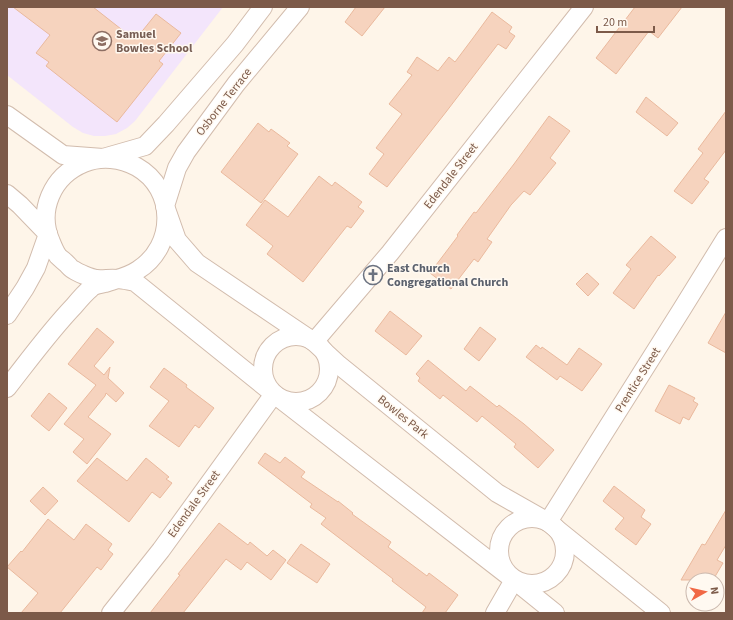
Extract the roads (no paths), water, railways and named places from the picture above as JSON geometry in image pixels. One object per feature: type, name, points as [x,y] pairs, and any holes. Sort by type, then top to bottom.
[{"type":"street","points":[[103,158],[145,146],[235,44],[263,7]]},
{"type":"street","name":"Osborne Terrace","points":[[165,206],[177,168],[186,152],[236,84],[300,7]]},
{"type":"street","name":"Edendale Street","points":[[314,342],[390,253],[584,7]]},
{"type":"street","name":"Bowles Park","points":[[7,115],[63,155],[115,159],[138,167],[156,184],[162,194],[177,240],[197,263],[314,342],[339,365],[497,493],[548,522],[661,613]]},
{"type":"street","name":"Bowles Park","points":[[103,158],[85,162],[66,174],[57,183],[49,199],[46,216],[48,234],[57,255],[74,271],[96,279],[118,279],[135,282],[274,394],[555,613]]},
{"type":"street","name":"Bowles Park","points":[[7,194],[20,205],[48,234]]},
{"type":"street","name":"Bowles Park","points":[[118,279],[129,276],[138,271],[160,248],[166,227],[165,206]]},
{"type":"street","points":[[7,315],[36,268],[48,234]]},
{"type":"street","name":"Prentice Street","points":[[548,522],[726,238]]},
{"type":"street","points":[[7,388],[60,321],[92,287],[118,279]]},
{"type":"street","points":[[294,336],[304,337],[314,342],[323,350],[328,361],[328,373],[325,384],[318,394],[308,400],[296,402],[284,400],[274,394],[267,385],[263,375],[263,364],[267,353],[273,344],[283,338],[294,336]]},
{"type":"street","name":"Edendale Street","points":[[111,613],[161,550],[274,394]]},
{"type":"street","points":[[532,518],[548,522],[558,531],[564,543],[565,556],[560,568],[552,578],[540,584],[527,585],[514,580],[502,568],[498,551],[503,534],[515,522],[532,518]]},
{"type":"street","points":[[495,613],[514,580]]},
{"type":"place","name":"Samuel Bowles School","points":[[102,41]]},
{"type":"place","name":"East Church Congregational Church","points":[[373,275]]}]
